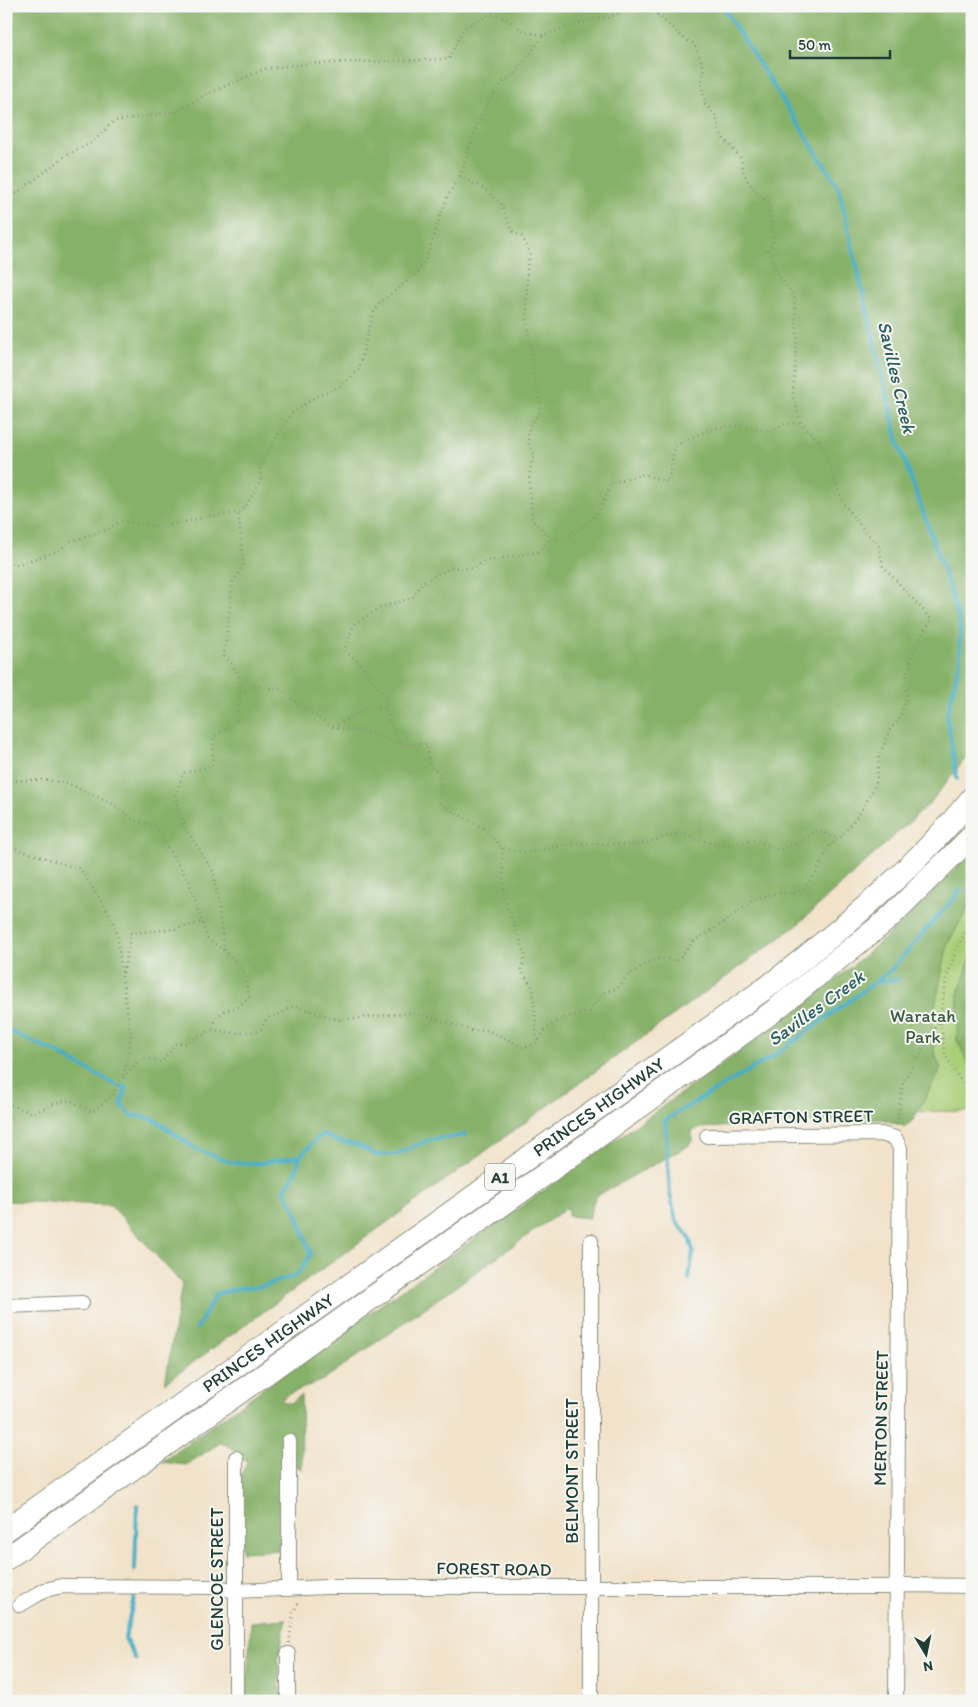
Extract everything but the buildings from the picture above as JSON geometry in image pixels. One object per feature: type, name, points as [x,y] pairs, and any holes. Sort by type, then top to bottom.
[{"type":"highway","name":"PRINCES HIGHWAY","points":[[6,1530],[770,985],[866,907],[936,840],[972,798]]},
{"type":"highway","name":"PRINCES HIGHWAY","points":[[6,1559],[771,1013],[887,920],[972,836]]},
{"type":"street","name":"GRAFTON STREET","points":[[707,1136],[881,1134],[895,1138]]},
{"type":"street","name":"MERTON STREET","points":[[895,1138],[901,1154],[896,1701]]},
{"type":"street","name":"BELMONT STREET","points":[[591,1241],[591,1701]]},
{"type":"street","points":[[6,1306],[82,1303]]},
{"type":"street","points":[[289,1441],[289,1589]]},
{"type":"street","name":"GLENCOE STREET","points":[[236,1458],[236,1701]]},
{"type":"street","name":"FOREST ROAD","points":[[20,1605],[45,1590],[62,1586],[219,1587],[235,1592],[392,1587],[591,1589],[972,1586]]},
{"type":"street","points":[[288,1654],[288,1701]]},
{"type":"path","points":[[656,13],[668,6]]},
{"type":"path","points":[[963,6],[972,22]]},
{"type":"path","points":[[6,205],[13,196],[67,155],[93,142],[114,121],[179,111],[205,95],[264,69],[302,64],[449,59],[464,28],[490,14],[506,18],[525,32],[544,35],[594,19],[608,18],[630,8],[656,13],[683,38],[694,44],[704,67],[701,82],[706,104],[715,115],[722,137],[742,159],[742,170],[758,195],[770,204],[773,242],[768,250],[778,274],[794,296],[797,335],[793,396],[801,423],[820,442],[843,502],[866,533],[878,542],[883,566],[932,620],[923,632],[913,655],[904,682],[907,698],[899,720],[890,729],[879,757],[876,784],[860,814],[839,839],[830,845],[816,873],[802,890],[791,894],[777,893],[752,901],[694,942],[677,961],[662,958],[648,962],[626,977],[618,988],[603,992],[590,1012],[562,1018],[550,1024],[541,1034],[538,1043]]},
{"type":"path","points":[[6,564],[19,564],[58,551],[71,541],[109,529],[120,521],[162,527],[210,516],[238,513],[245,507],[261,480],[260,469],[264,457],[292,413],[317,396],[342,386],[359,369],[372,316],[379,304],[419,270],[426,259],[447,197],[460,176],[477,125],[487,104],[503,82],[514,75],[544,35]]},
{"type":"path","points":[[460,176],[484,189],[501,204],[512,231],[522,236],[530,253],[527,267],[527,319],[535,386],[540,403],[539,414],[530,426],[528,442],[534,454],[529,476],[532,520],[551,538],[563,541],[573,531],[583,527],[603,504],[612,484],[642,474],[668,482],[675,446],[699,433],[731,425],[748,425],[770,432],[785,424],[801,423]]},
{"type":"path","points":[[224,950],[214,874],[185,827],[174,798],[183,773],[212,766],[214,737],[236,722],[241,680],[237,668],[224,656],[234,582],[244,564],[238,513]]},
{"type":"path","points":[[6,524],[6,547]]},
{"type":"path","points":[[402,744],[390,720],[384,696],[363,666],[344,650],[354,624],[382,607],[412,598],[423,582],[452,567],[474,569],[482,562],[538,552],[551,538]]},
{"type":"path","points":[[240,692],[260,687],[280,689],[312,714],[333,727],[365,732],[402,744],[426,744],[430,765],[440,774],[440,804],[485,829],[502,848],[526,853],[574,843],[639,845],[679,833],[720,846],[755,840],[780,850],[803,840],[817,830],[839,839]]},
{"type":"path","points":[[333,727],[365,709],[386,706]]},
{"type":"path","points":[[6,781],[45,780],[67,783],[113,804],[134,820],[157,827],[164,843],[178,861],[189,881],[208,939],[224,950],[243,970],[249,997],[237,1008],[225,1010],[216,1018],[212,1030]]},
{"type":"path","points":[[6,848],[14,848],[80,869],[112,918],[117,934],[131,1032],[127,1063],[122,1080]]},
{"type":"path","points":[[502,848],[504,897],[525,954],[521,970],[533,988],[538,1043]]},
{"type":"path","points":[[972,919],[956,950],[946,980],[940,1019],[945,1054],[965,1088],[972,1093]]},
{"type":"path","points":[[122,977],[131,933],[174,929],[203,922]]},
{"type":"path","points":[[6,1104],[34,1113],[53,1104],[70,1100],[92,1112],[113,1095],[122,1080],[142,1058],[162,1062],[175,1044],[186,1043],[212,1030],[234,1033],[260,1031],[267,1018],[280,1014],[292,1006],[339,1020],[408,1013],[472,1031],[488,1030],[524,1048],[538,1043]]},
{"type":"path","points":[[895,1138],[903,1082],[940,1019]]},
{"type":"path","points":[[288,1654],[294,1613],[302,1596]]},
{"type":"green space","points":[[6,6],[972,6],[972,750],[930,803],[795,927],[165,1383],[182,1284],[111,1205],[6,1201]]},
{"type":"green space","points":[[972,850],[972,901],[948,943],[932,1020],[934,1051],[941,1069],[913,1120],[906,1127],[882,1119],[699,1128],[692,1131],[692,1141],[688,1146],[598,1195],[594,1200],[589,1218],[568,1216],[568,1207],[323,1380],[289,1394],[280,1401],[291,1403],[301,1395],[302,1470],[293,1463],[293,1430],[286,1435],[284,1550],[242,1552],[240,1477],[248,1461],[229,1447],[220,1443],[186,1465],[162,1462],[342,1332],[645,1119],[817,994],[898,926]]},
{"type":"green space","name":"Waratah Park","points":[[972,901],[972,1111],[877,1112],[948,943]]},
{"type":"green space","points":[[972,955],[972,1071],[957,1040],[958,994]]},
{"type":"green space","points":[[286,1619],[278,1661],[282,1701],[246,1701],[251,1622]]},
{"type":"waterway","name":"Savilles Creek","points":[[722,6],[838,186],[898,442],[942,565],[960,624],[960,659],[947,716],[957,779]]},
{"type":"waterway","name":"Savilles Creek","points":[[689,1279],[693,1251],[689,1237],[676,1221],[670,1194],[665,1120],[775,1055],[889,972],[961,890]]},
{"type":"waterway","points":[[878,982],[898,979]]},
{"type":"waterway","name":"Savilles Creek","points":[[6,1030],[56,1052],[118,1086],[126,1087],[121,1104],[131,1115],[154,1119],[196,1149],[233,1163],[262,1163],[300,1156],[322,1134],[337,1141],[360,1146],[376,1155],[397,1154],[429,1140],[466,1135]]},
{"type":"waterway","points":[[197,1328],[216,1294],[239,1288],[260,1287],[297,1275],[311,1254],[295,1209],[284,1190],[296,1172],[300,1156]]},
{"type":"waterway","points":[[135,1570],[137,1505]]},
{"type":"waterway","points":[[134,1597],[125,1638],[136,1660]]}]
